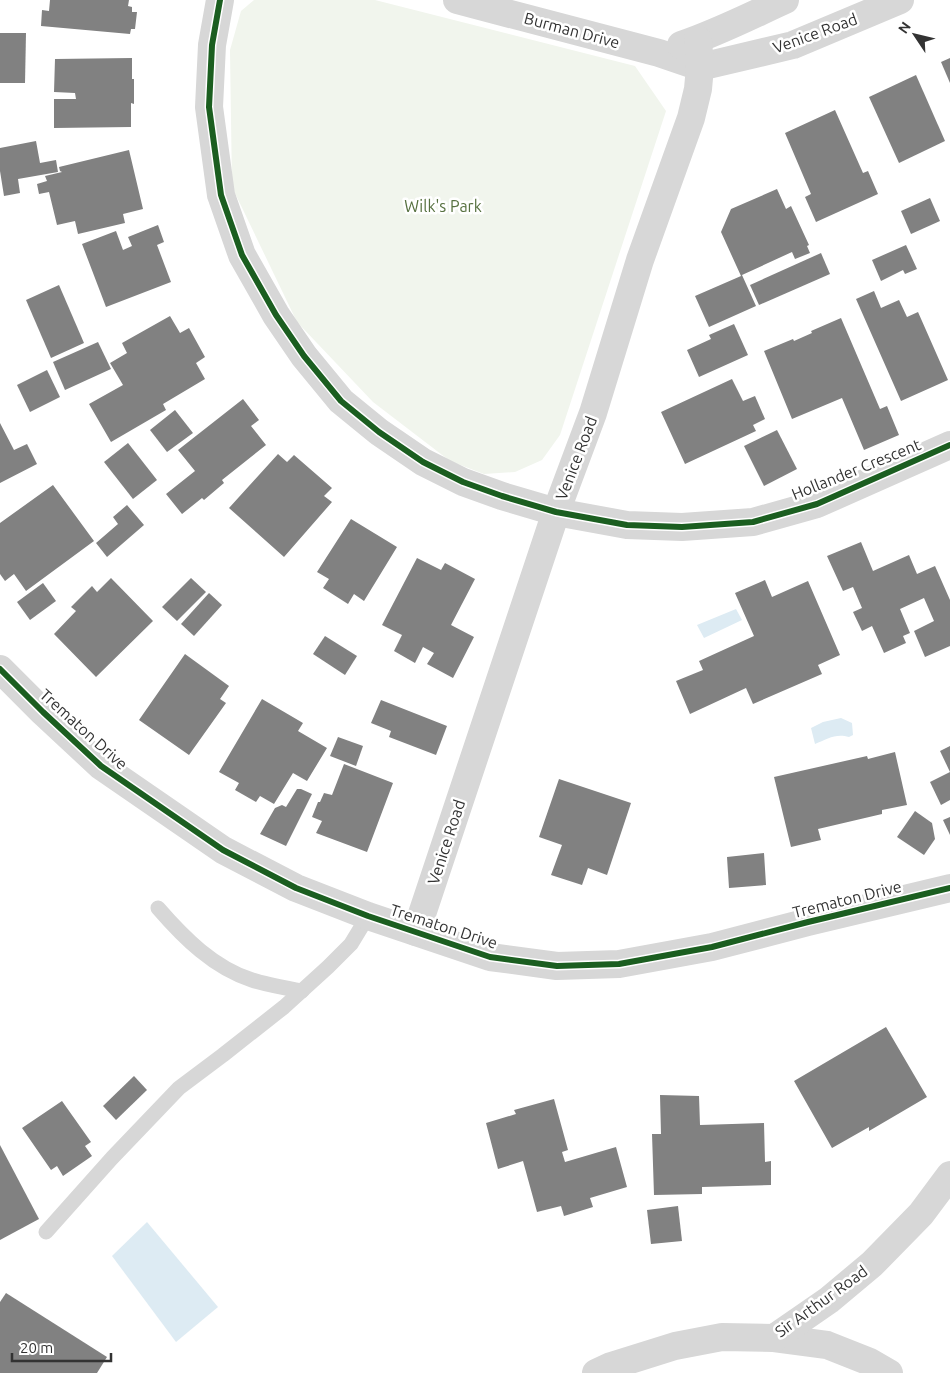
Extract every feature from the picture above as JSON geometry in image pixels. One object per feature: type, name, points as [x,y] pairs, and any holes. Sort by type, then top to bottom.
[{"type":"street","name":"Hollander Crescent","points":[[220,0],[212,44],[209,107],[221,195],[242,255],[276,315],[304,356],[341,401],[379,432],[423,462],[463,482],[556,512],[636,525],[682,527],[753,522],[818,504],[950,445]]},
{"type":"street","name":"Burman Drive","points":[[458,0],[658,53],[700,67]]},
{"type":"street","points":[[658,53],[698,40],[785,0]]},
{"type":"street","name":"Venice Road","points":[[700,67],[793,45],[900,0]]},
{"type":"street","name":"Venice Road","points":[[416,932],[556,512],[593,413],[640,260],[691,118],[698,89],[700,67],[698,40]]},
{"type":"street","name":"Trematon Drive","points":[[0,669],[100,766],[223,850],[288,883],[368,916],[490,957],[557,966],[619,964],[712,947],[950,888]]},
{"type":"street","name":"Sir Arthur Road","points":[[596,1373],[611,1366],[684,1344],[722,1337],[774,1338],[828,1300],[872,1264],[921,1214],[950,1175]]},
{"type":"street","points":[[774,1338],[827,1345],[870,1362],[889,1373]]},
{"type":"lane","points":[[158,908],[204,955],[236,974],[253,980],[302,991]]},
{"type":"lane","points":[[46,1232],[131,1137],[179,1088],[224,1055],[302,991],[351,944],[368,916]]},
{"type":"green space","name":"Wilk's Park","points":[[254,0],[375,0],[635,66],[666,111],[560,435],[542,460],[515,472],[484,474],[450,461],[373,402],[297,322],[232,187],[230,50],[241,11]]},
{"type":"shaded area","points":[[736,609],[742,620],[704,638],[697,625]]},
{"type":"shaded area","points":[[841,718],[852,723],[853,735],[849,737],[836,736],[815,744],[811,728],[823,722]]},
{"type":"shaded area","points":[[147,1222],[218,1307],[176,1342],[112,1256]]},
{"type":"building","points":[[50,0],[129,0],[128,6],[132,7],[132,12],[137,12],[135,29],[131,29],[130,34],[41,26],[42,10],[49,11]]},
{"type":"building","points":[[0,33],[26,33],[25,83],[0,83]]},
{"type":"building","points":[[132,58],[134,104],[131,103],[131,127],[54,128],[54,99],[76,99],[75,93],[54,92],[55,59]]},
{"type":"building","points":[[950,58],[950,83],[941,62]]},
{"type":"building","points":[[916,75],[945,141],[899,163],[869,97]]},
{"type":"building","points":[[835,110],[863,173],[868,171],[878,194],[816,222],[805,197],[811,194],[785,133]]},
{"type":"building","points":[[36,141],[40,163],[56,160],[58,172],[18,179],[20,193],[4,196],[0,171],[0,148]]},
{"type":"building","points":[[129,150],[143,209],[123,214],[125,223],[78,234],[75,221],[57,225],[49,192],[39,194],[37,184],[47,181],[45,176],[62,172],[59,167]]},
{"type":"building","points":[[777,189],[786,209],[791,206],[809,245],[807,246],[810,253],[795,259],[792,252],[742,275],[756,306],[709,327],[695,296],[741,276],[721,232],[731,209]]},
{"type":"building","points":[[930,198],[940,221],[911,234],[901,211]]},
{"type":"building","points":[[158,225],[164,242],[157,245],[171,282],[106,307],[82,244],[116,231],[123,250],[132,246],[128,237]]},
{"type":"building","points":[[906,245],[917,269],[905,274],[903,270],[881,281],[872,260]]},
{"type":"building","points":[[821,253],[830,274],[759,305],[750,285]]},
{"type":"building","points":[[59,285],[84,343],[51,358],[26,300]]},
{"type":"building","points":[[874,291],[881,308],[899,300],[907,317],[918,312],[948,380],[901,401],[856,299]]},
{"type":"building","points":[[170,316],[180,333],[189,328],[205,357],[196,363],[205,379],[163,404],[166,410],[111,442],[89,404],[123,385],[110,363],[127,353],[122,343]]},
{"type":"building","points":[[841,318],[880,409],[887,406],[899,435],[864,450],[842,398],[792,419],[764,351],[793,339],[794,341],[812,333],[811,331]]},
{"type":"building","points":[[734,324],[748,355],[699,377],[687,350],[711,339],[709,335]]},
{"type":"building","points":[[98,342],[111,369],[65,390],[53,362]]},
{"type":"building","points":[[47,370],[60,397],[30,412],[17,385]]},
{"type":"building","points":[[732,379],[743,401],[755,396],[765,419],[753,425],[756,431],[685,464],[661,412]]},
{"type":"building","points":[[243,399],[259,420],[251,426],[266,445],[222,480],[224,483],[204,500],[202,498],[182,514],[166,494],[195,471],[178,450]]},
{"type":"building","points":[[175,410],[193,433],[167,452],[150,430]]},
{"type":"building","points":[[0,423],[14,450],[27,444],[37,464],[0,483]]},
{"type":"building","points":[[777,430],[797,469],[764,486],[744,446]]},
{"type":"building","points":[[128,443],[157,480],[133,499],[104,462]]},
{"type":"building","points":[[278,454],[287,462],[294,455],[332,488],[324,496],[332,502],[284,557],[229,508]]},
{"type":"building","points":[[53,485],[94,541],[26,591],[14,574],[5,581],[0,574],[0,523]]},
{"type":"building","points":[[127,505],[144,525],[107,557],[96,543],[118,524],[113,517]]},
{"type":"building","points":[[351,519],[397,547],[364,601],[354,594],[348,604],[323,588],[329,579],[317,572]]},
{"type":"building","points":[[861,542],[873,571],[909,555],[917,574],[935,566],[950,600],[950,646],[925,657],[914,631],[934,621],[924,598],[900,609],[910,633],[903,636],[906,643],[884,653],[872,626],[862,631],[853,612],[862,608],[853,587],[843,591],[827,556]]},
{"type":"building","points":[[417,558],[441,570],[445,563],[475,579],[451,625],[474,637],[453,678],[427,664],[434,653],[423,647],[415,663],[394,651],[402,635],[382,625]]},
{"type":"building","points":[[111,578],[153,621],[96,677],[54,634],[76,611],[71,607],[92,586],[97,592]]},
{"type":"building","points":[[191,578],[206,592],[177,621],[162,607]]},
{"type":"building","points":[[765,580],[772,597],[808,581],[840,655],[818,665],[822,674],[753,704],[746,688],[690,714],[676,681],[703,670],[699,661],[754,636],[735,593]]},
{"type":"building","points":[[43,583],[56,601],[30,620],[17,602]]},
{"type":"building","points":[[209,593],[222,605],[194,636],[181,624]]},
{"type":"building","points":[[325,636],[357,656],[345,675],[313,654]]},
{"type":"building","points":[[185,654],[229,686],[220,699],[226,703],[189,755],[139,720]]},
{"type":"building","points":[[262,699],[303,723],[298,731],[327,748],[307,781],[293,773],[274,804],[260,796],[256,802],[235,790],[239,783],[219,772]]},
{"type":"building","points":[[381,700],[447,726],[436,755],[389,737],[391,731],[371,723]]},
{"type":"building","points":[[338,737],[363,746],[356,766],[330,756]]},
{"type":"building","points":[[950,746],[950,772],[940,751]]},
{"type":"building","points":[[895,752],[907,805],[882,810],[882,814],[818,829],[821,840],[791,847],[774,777],[867,756],[868,759]]},
{"type":"building","points":[[344,764],[393,783],[367,852],[316,833],[322,821],[312,817],[318,802],[320,802],[324,793],[332,795]]},
{"type":"building","points":[[950,772],[950,800],[941,805],[930,782]]},
{"type":"building","points":[[559,779],[631,803],[607,875],[588,868],[582,885],[551,875],[562,845],[539,837]]},
{"type":"building","points":[[297,789],[312,794],[286,846],[260,834],[275,808],[282,805],[286,807]]},
{"type":"building","points":[[915,811],[932,823],[935,839],[924,855],[897,837]]},
{"type":"building","points":[[950,817],[950,835],[943,820]]},
{"type":"building","points":[[764,853],[766,885],[729,888],[727,857]]},
{"type":"building","points":[[886,1027],[927,1097],[869,1131],[869,1127],[832,1148],[794,1081]]},
{"type":"building","points":[[134,1076],[147,1090],[116,1120],[103,1106]]},
{"type":"building","points":[[660,1095],[699,1096],[700,1125],[764,1123],[765,1162],[771,1161],[771,1185],[702,1187],[702,1194],[654,1195],[652,1134],[661,1134]]},
{"type":"building","points":[[554,1099],[568,1150],[562,1152],[565,1162],[616,1147],[627,1187],[590,1198],[593,1207],[564,1216],[561,1206],[537,1212],[523,1161],[498,1169],[486,1123],[516,1114],[514,1110]]},
{"type":"building","points":[[62,1101],[91,1142],[85,1146],[92,1156],[63,1176],[57,1166],[51,1170],[22,1128]]},
{"type":"building","points":[[0,1145],[39,1219],[0,1240]]},
{"type":"building","points":[[678,1206],[682,1241],[651,1244],[647,1210]]},
{"type":"building","points":[[6,1293],[107,1357],[97,1373],[0,1373],[0,1302]]},
{"type":"cycle path","points":[[220,0],[212,45],[209,107],[221,195],[242,255],[276,315],[304,356],[341,401],[379,432],[423,462],[463,482],[556,512],[627,525],[682,527],[753,522],[817,504],[950,445]]},
{"type":"cycle path","points":[[0,669],[101,766],[223,850],[296,888],[368,916],[490,957],[557,966],[619,964],[712,947],[950,888]]}]
